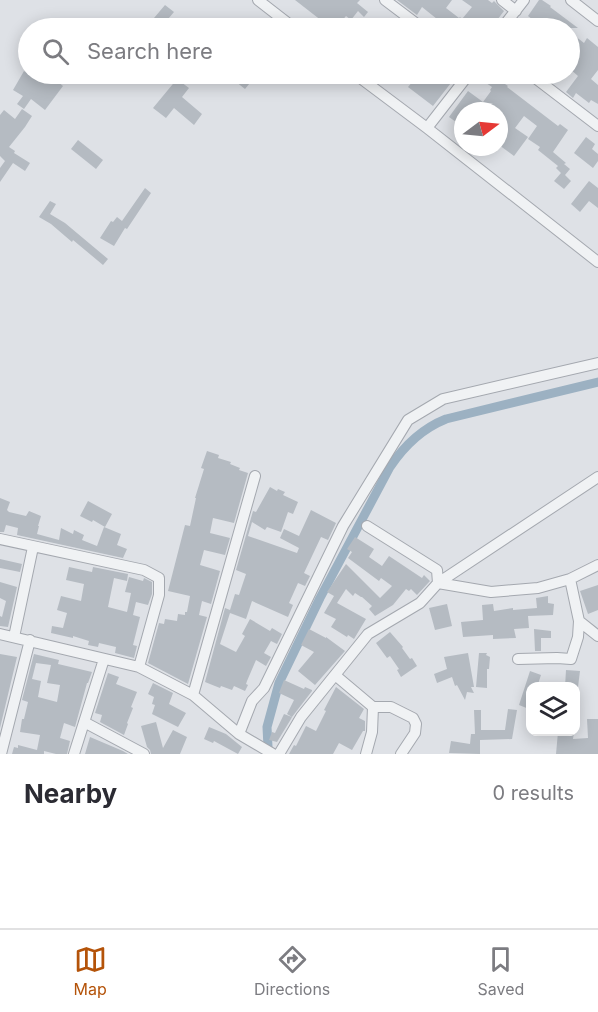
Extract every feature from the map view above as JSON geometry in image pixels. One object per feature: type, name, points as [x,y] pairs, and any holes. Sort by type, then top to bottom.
[{"type":"street","points":[[258,0],[281,18]]},
{"type":"street","points":[[385,0],[409,18]]},
{"type":"street","points":[[502,0],[516,11]]},
{"type":"street","points":[[510,18],[524,0]]},
{"type":"street","points":[[571,0],[598,21]]},
{"type":"street","points":[[369,84],[598,262]]},
{"type":"street","points":[[428,128],[461,84]]},
{"type":"street","points":[[543,84],[598,126]]},
{"type":"street","points":[[239,734],[252,701],[264,688],[343,526],[408,420],[443,399],[598,363]]},
{"type":"street","points":[[193,695],[255,476]]},
{"type":"street","points":[[0,634],[139,668],[193,695],[239,734],[268,752],[301,717],[368,634],[420,603],[438,583],[598,477]]},
{"type":"street","points":[[367,526],[437,570],[438,583]]},
{"type":"street","points":[[0,539],[144,570],[159,578],[159,595],[139,668]]},
{"type":"street","points":[[14,636],[33,547]]},
{"type":"street","points":[[438,583],[491,592],[538,588],[570,579],[598,565]]},
{"type":"street","points":[[518,659],[571,659],[578,637],[579,621],[570,579]]},
{"type":"street","points":[[579,621],[598,636]]},
{"type":"street","points":[[1,754],[30,640]]},
{"type":"street","points":[[74,754],[104,659]]},
{"type":"street","points":[[335,675],[373,707],[391,707],[412,718],[416,724],[415,733],[401,754]]},
{"type":"street","points":[[366,754],[372,732],[373,707]]},
{"type":"street","points":[[84,722],[144,754]]},
{"type":"building","points":[[295,0],[360,0],[357,3],[368,12],[364,17],[358,11],[353,18],[346,16],[344,18],[318,18]]},
{"type":"building","points":[[397,0],[452,0],[446,8],[459,18],[436,18],[422,7],[417,15]]},
{"type":"building","points":[[462,0],[488,0],[492,3],[494,1],[504,11],[499,18],[463,18],[472,7]]},
{"type":"building","points":[[539,0],[542,0],[565,18],[531,18],[528,16]]},
{"type":"building","points":[[165,5],[174,12],[169,18],[154,18]]},
{"type":"building","points":[[587,38],[598,47],[598,70],[591,79],[598,85],[598,104],[591,100],[589,103],[576,93],[573,98],[566,92],[572,84],[580,84],[580,40],[584,43]]},
{"type":"building","points":[[18,81],[18,84],[61,84],[63,86],[45,110],[31,99],[24,109],[17,104],[23,96],[13,90]]},
{"type":"building","points":[[173,84],[184,84],[189,88],[182,97],[202,114],[194,125],[174,108],[166,118],[153,108]]},
{"type":"building","points":[[239,84],[249,84],[245,89]]},
{"type":"building","points":[[411,84],[450,84],[433,106],[408,87]]},
{"type":"building","points":[[488,84],[505,84],[558,126],[560,124],[568,130],[553,152],[570,169],[565,175],[571,181],[564,189],[554,181],[561,173],[556,168],[558,166],[538,150],[540,147],[528,139],[537,126],[524,116],[515,128],[528,137],[514,156],[508,152],[508,102],[483,102],[492,87]]},
{"type":"building","points":[[468,91],[483,102],[460,102]]},
{"type":"building","points":[[22,109],[32,116],[9,147],[30,163],[25,171],[13,163],[0,182],[0,168],[5,161],[0,156],[0,115],[4,110],[15,119]]},
{"type":"building","points":[[454,110],[454,121],[449,117]]},
{"type":"building","points":[[586,137],[595,144],[592,149],[598,154],[598,161],[593,168],[574,153]]},
{"type":"building","points":[[78,140],[103,160],[96,169],[71,149]]},
{"type":"building","points":[[589,181],[598,188],[598,208],[589,201],[580,212],[571,204]]},
{"type":"building","points":[[145,188],[151,193],[114,246],[100,238],[111,221],[113,222],[117,217],[122,221]]},
{"type":"building","points":[[50,201],[56,204],[50,214],[65,223],[108,259],[103,265],[73,240],[72,242],[39,217]]},
{"type":"building","points":[[207,451],[219,455],[218,458],[231,462],[230,464],[240,468],[239,470],[248,473],[234,523],[213,518],[210,533],[230,538],[225,555],[204,550],[200,565],[220,571],[211,604],[202,601],[199,615],[207,617],[188,684],[148,663],[159,623],[164,624],[165,619],[177,621],[178,614],[185,615],[187,612],[190,596],[168,591],[185,525],[190,526],[195,498],[204,469],[201,468]]},
{"type":"building","points":[[270,487],[285,492],[283,495],[298,502],[293,514],[288,512],[281,532],[267,527],[265,530],[252,522],[248,536],[297,553],[299,548],[280,538],[284,529],[299,536],[311,510],[336,523],[328,540],[321,537],[304,573],[310,576],[305,586],[298,583],[289,603],[293,605],[288,617],[252,601],[246,619],[230,613],[220,644],[236,652],[245,636],[242,634],[250,619],[270,631],[272,628],[282,634],[277,644],[271,641],[264,653],[271,657],[266,666],[256,660],[245,691],[234,686],[232,690],[221,686],[220,688],[205,682],[225,608],[230,610],[235,594],[239,595],[246,574],[236,570],[253,511],[256,512]]},
{"type":"building","points":[[0,498],[10,502],[7,510],[9,512],[26,516],[29,511],[41,516],[37,534],[59,540],[61,528],[73,534],[74,530],[84,535],[82,540],[97,546],[104,527],[121,534],[117,545],[127,549],[123,558],[17,535],[18,528],[6,525],[4,532],[0,532]]},
{"type":"building","points":[[88,501],[112,514],[105,527],[80,516]]},
{"type":"building","points":[[355,537],[374,549],[369,557],[382,566],[389,556],[422,578],[424,575],[430,581],[417,595],[411,589],[409,591],[406,589],[393,605],[375,616],[369,609],[372,606],[362,597],[355,593],[353,596],[346,589],[337,603],[366,619],[354,639],[331,627],[336,619],[324,613],[334,596],[327,592],[346,564],[380,598],[392,586],[381,578],[379,581],[348,558],[352,552],[347,549]]},
{"type":"building","points":[[0,559],[22,564],[20,572],[0,568]]},
{"type":"building","points":[[69,567],[92,572],[93,567],[128,574],[127,581],[114,578],[108,607],[127,612],[131,593],[125,592],[129,577],[143,581],[144,578],[152,582],[152,594],[148,605],[136,602],[133,615],[140,617],[133,645],[137,646],[134,658],[115,653],[116,647],[99,643],[98,647],[88,645],[89,641],[51,633],[52,626],[63,628],[67,613],[57,610],[61,596],[81,601],[84,584],[66,580]]},
{"type":"building","points":[[0,582],[17,587],[8,627],[0,626],[0,616],[2,617],[6,601],[0,598]]},
{"type":"building","points":[[598,585],[598,610],[588,614],[580,591]]},
{"type":"building","points":[[548,596],[548,603],[554,604],[553,615],[528,616],[529,628],[514,629],[516,638],[493,639],[493,635],[463,637],[461,622],[483,620],[482,605],[493,604],[494,611],[537,608],[536,598]]},
{"type":"building","points":[[447,604],[452,626],[435,630],[429,608]]},
{"type":"building","points":[[309,629],[326,637],[345,651],[315,685],[298,671],[314,652],[301,645]]},
{"type":"building","points":[[534,629],[551,631],[551,638],[541,638],[541,651],[535,651]]},
{"type":"building","points":[[390,632],[417,666],[401,677],[397,670],[399,669],[390,656],[387,658],[376,643]]},
{"type":"building","points":[[468,653],[474,687],[471,687],[474,693],[467,692],[465,700],[457,685],[455,686],[452,677],[437,683],[434,674],[447,669],[444,657]]},
{"type":"building","points":[[479,653],[487,653],[486,655],[490,657],[489,669],[487,669],[487,688],[476,687]]},
{"type":"building","points":[[0,654],[17,657],[0,728]]},
{"type":"building","points":[[34,654],[59,660],[58,664],[92,672],[75,727],[64,723],[60,738],[70,741],[67,754],[44,751],[44,754],[12,754],[14,747],[18,748],[18,745],[37,750],[40,735],[20,732],[28,702],[22,700]],"holes":[[[36,663],[51,665],[47,683],[60,685],[57,702],[38,697],[41,681],[32,679]]]},
{"type":"building","points":[[566,670],[580,671],[579,682],[565,682]]},
{"type":"building","points":[[530,671],[541,675],[539,682],[526,682]]},
{"type":"building","points":[[108,673],[119,677],[116,684],[137,692],[124,735],[100,722],[102,715],[95,713]]},
{"type":"building","points":[[284,680],[312,690],[292,717],[287,714],[294,700],[279,693]]},
{"type":"building","points":[[153,683],[173,693],[169,704],[186,713],[178,727],[152,714],[155,705],[152,704],[154,697],[148,694]]},
{"type":"building","points":[[526,683],[526,708],[519,705]]},
{"type":"building","points":[[336,687],[364,709],[359,718],[365,721],[365,731],[352,750],[339,743],[333,754],[289,754],[294,745],[296,746],[306,726],[316,731]]},
{"type":"building","points":[[508,709],[517,710],[512,739],[480,740],[480,754],[449,753],[451,741],[470,744],[471,734],[475,734],[474,710],[481,710],[481,730],[505,730]]},
{"type":"building","points":[[284,714],[292,717],[291,719],[277,742],[269,740],[272,732],[275,733]]},
{"type":"building","points":[[587,719],[598,719],[598,754],[556,754],[558,736],[573,736],[573,739],[588,738]]},
{"type":"building","points":[[156,722],[163,748],[173,730],[187,737],[180,754],[151,754],[141,726]]},
{"type":"building","points":[[209,727],[226,734],[242,747],[238,754],[214,741],[213,743],[204,739]]},
{"type":"building","points":[[90,737],[123,751],[128,754],[85,754]]},
{"type":"waterway","points":[[267,754],[267,727],[279,683],[320,598],[390,467],[401,452],[421,433],[446,419],[598,382]]}]
